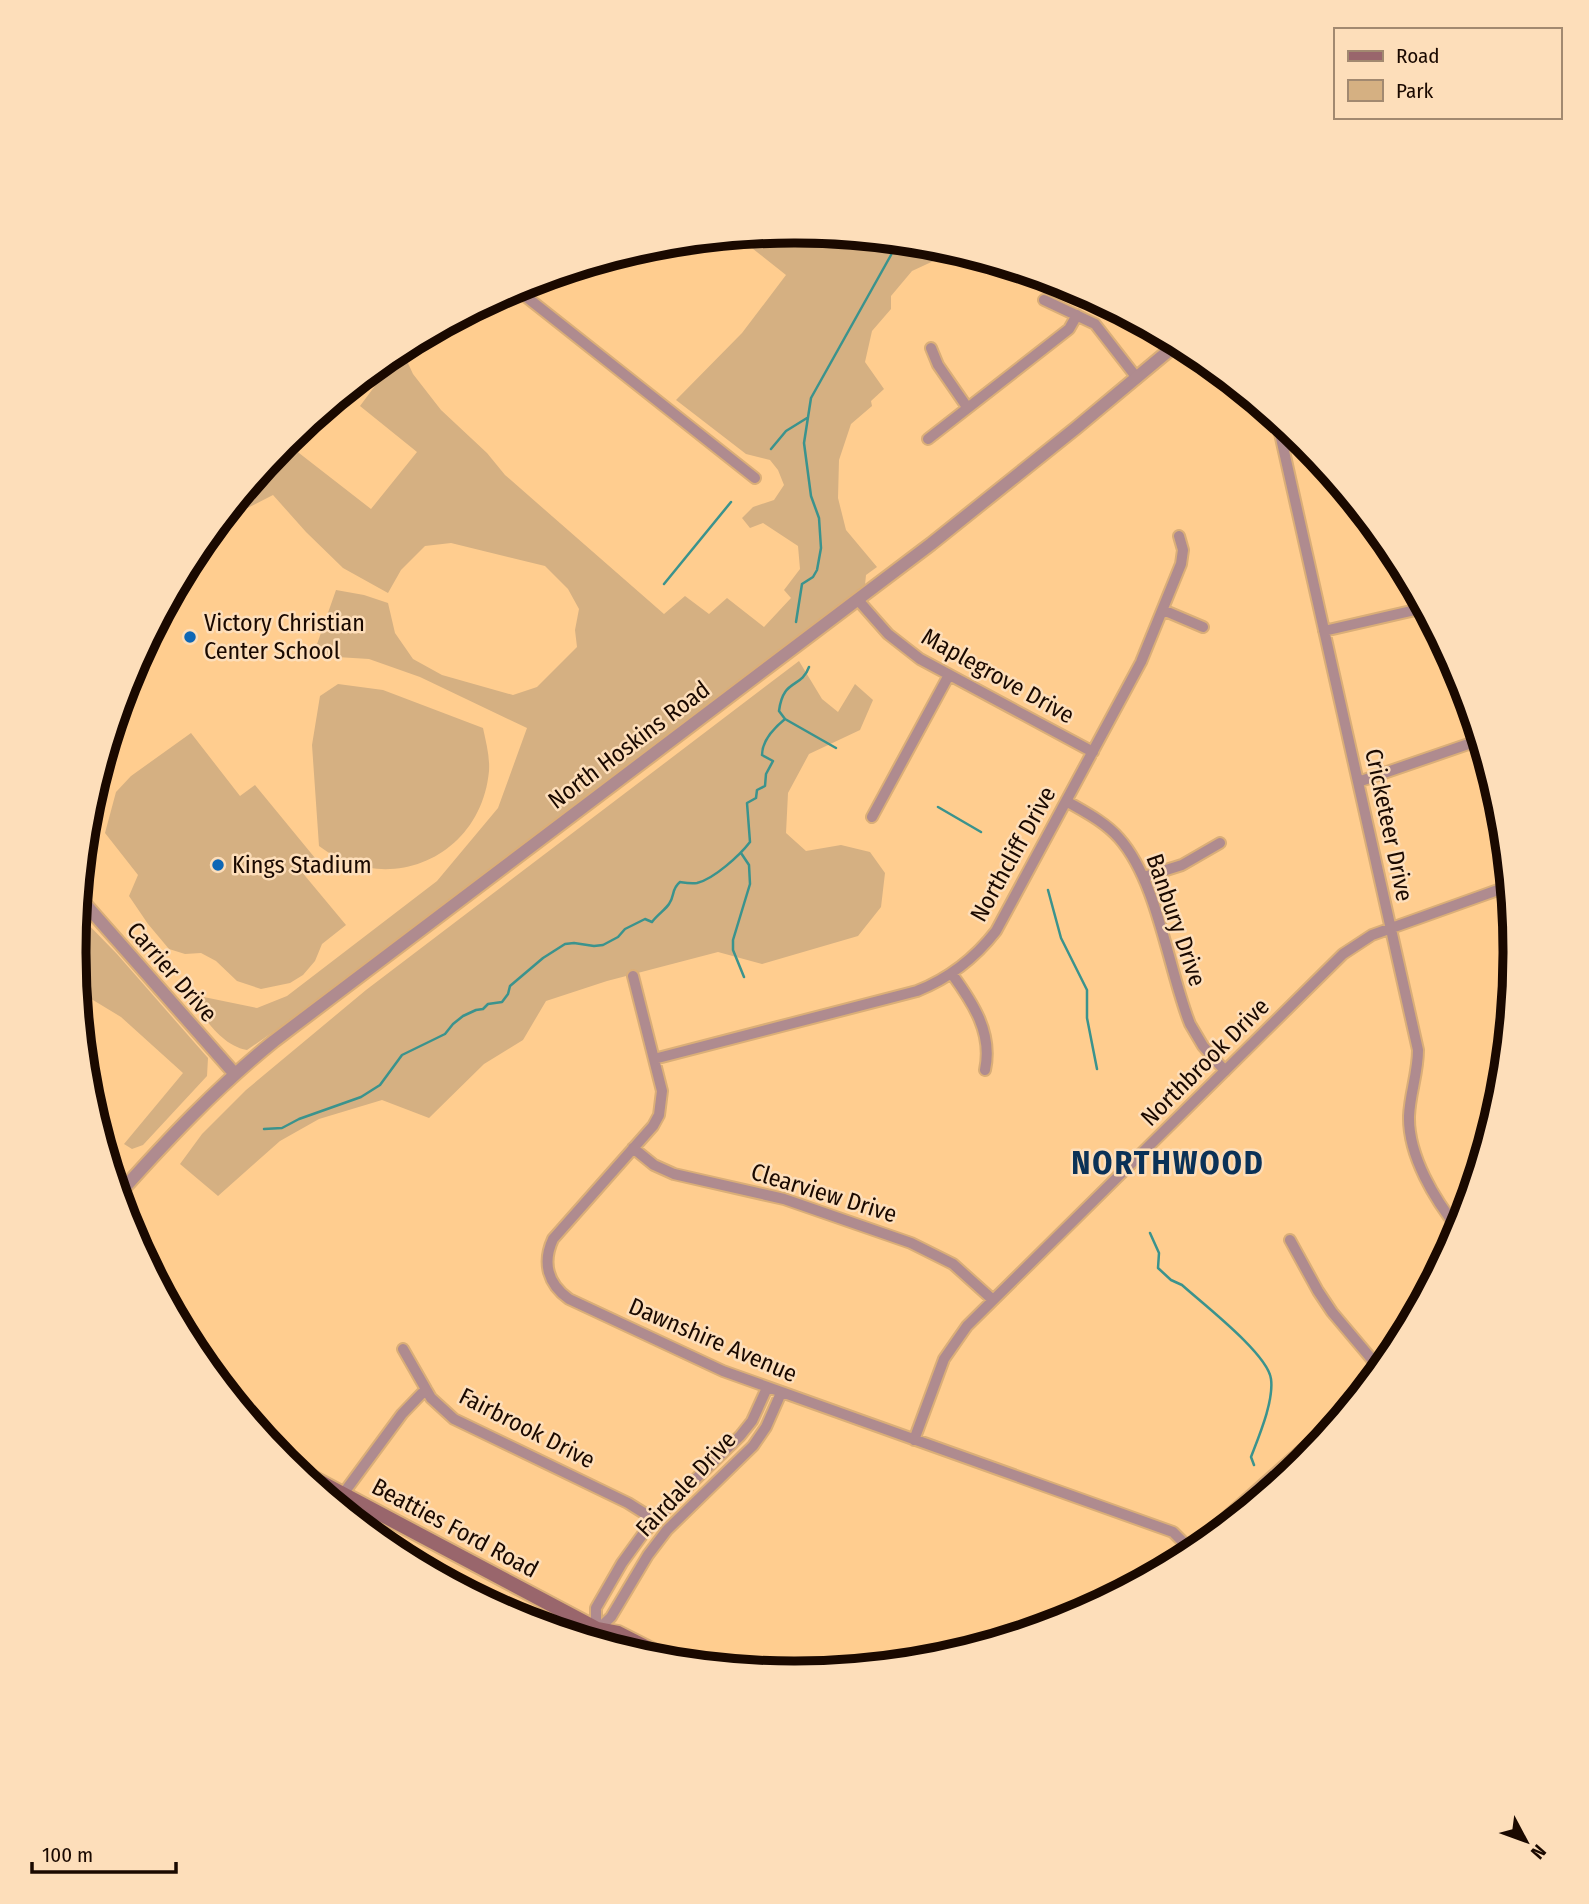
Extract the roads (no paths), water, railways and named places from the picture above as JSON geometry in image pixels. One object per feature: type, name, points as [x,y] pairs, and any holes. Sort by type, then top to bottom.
[{"type":"main road","name":"Beatties Ford Road","points":[[329,1486],[574,1625]]},
{"type":"main road","name":"Beatties Ford Road","points":[[604,1635],[618,1633],[637,1643]]},
{"type":"street","points":[[525,296],[755,478]]},
{"type":"street","points":[[1044,300],[1095,324],[1137,378]]},
{"type":"street","points":[[928,439],[1069,329],[1077,315]]},
{"type":"street","points":[[932,348],[938,365],[967,407]]},
{"type":"street","name":"North Hoskins Road","points":[[126,1187],[184,1121],[234,1073],[981,505],[1169,351]]},
{"type":"street","name":"Cricketeer Drive","points":[[1281,437],[1418,1050],[1417,1074],[1409,1116],[1412,1142],[1417,1158],[1451,1219]]},
{"type":"street","name":"Northcliff Drive","points":[[654,1059],[917,991],[952,974],[985,946],[996,931],[1142,662],[1181,564],[1183,551],[1180,537]]},
{"type":"street","name":"Maplegrove Drive","points":[[858,600],[902,647],[1093,752]]},
{"type":"street","points":[[1163,610],[1203,627]]},
{"type":"street","points":[[1324,631],[1415,610]]},
{"type":"street","points":[[873,817],[949,675]]},
{"type":"street","points":[[1358,782],[1471,743]]},
{"type":"street","name":"Banbury Drive","points":[[1066,802],[1112,831],[1131,853],[1144,877],[1190,1024],[1203,1046],[1225,1071]]},
{"type":"street","points":[[1144,877],[1182,865],[1220,843]]},
{"type":"street","name":"Northbrook Drive","points":[[914,1440],[933,1384],[949,1350],[967,1326],[1343,954],[1372,935],[1500,889]]},
{"type":"street","name":"Carrier Drive","points":[[87,906],[234,1073]]},
{"type":"street","points":[[952,974],[976,1011],[986,1036],[988,1047],[985,1070]]},
{"type":"street","name":"Dawnshire Avenue","points":[[632,976],[662,1091],[662,1103],[653,1126],[553,1240],[547,1257],[553,1285],[569,1299],[704,1363],[767,1388],[1173,1532],[1184,1543]]},
{"type":"street","name":"Clearview Drive","points":[[633,1147],[654,1165],[674,1174],[784,1199],[911,1243],[953,1264],[993,1300]]},
{"type":"street","points":[[1290,1240],[1332,1312],[1373,1361]]},
{"type":"street","name":"Fairbrook Drive","points":[[403,1349],[436,1404],[454,1419],[628,1503],[655,1520]]},
{"type":"street","name":"Fairdale Drive","points":[[593,1631],[596,1608],[622,1563],[655,1520],[740,1436],[752,1421],[767,1388]]},
{"type":"street","points":[[344,1494],[402,1414],[426,1389]]},
{"type":"street","name":"Fairdale Drive","points":[[596,1632],[611,1617],[630,1582],[657,1544],[753,1446],[766,1427],[781,1393]]},
{"type":"street","points":[[700,1476],[711,1486]]},
{"type":"street","points":[[643,1534],[657,1544]]},
{"type":"waterway","points":[[796,622],[802,584],[813,577],[817,570],[821,548],[819,518],[811,496],[804,443],[811,398],[892,250]]},
{"type":"waterway","points":[[771,449],[786,431],[807,418]]},
{"type":"waterway","points":[[664,584],[731,502]]},
{"type":"waterway","points":[[809,667],[802,679],[784,693],[779,711],[785,719],[836,748]]},
{"type":"waterway","points":[[264,1129],[282,1128],[299,1119],[361,1097],[380,1085],[402,1055],[445,1034],[463,1016],[483,1009],[488,1004],[502,1002],[510,986],[543,958],[565,944],[603,945],[645,919],[652,922],[669,904],[675,887],[680,882],[704,881],[726,866],[750,842],[747,803],[756,798],[757,790],[765,786],[766,774],[773,761],[762,755],[764,744],[773,730],[785,719]]},
{"type":"waterway","points":[[938,807],[981,832]]},
{"type":"waterway","points":[[741,853],[749,865],[750,884],[733,940],[733,950],[744,977]]},
{"type":"waterway","points":[[1048,890],[1061,938],[1087,990],[1087,1018],[1097,1069]]},
{"type":"waterway","points":[[1150,1233],[1159,1253],[1158,1268],[1171,1280],[1182,1285],[1233,1330],[1259,1356],[1267,1369],[1271,1379],[1270,1398],[1251,1457],[1254,1465]]},
{"type":"place","name":"Victory Christian Center School","points":[[190,637]]},
{"type":"place","name":"Kings Stadium","points":[[218,865]]},
{"type":"district","name":"NORTHWOOD","points":[[1168,1163]]}]
